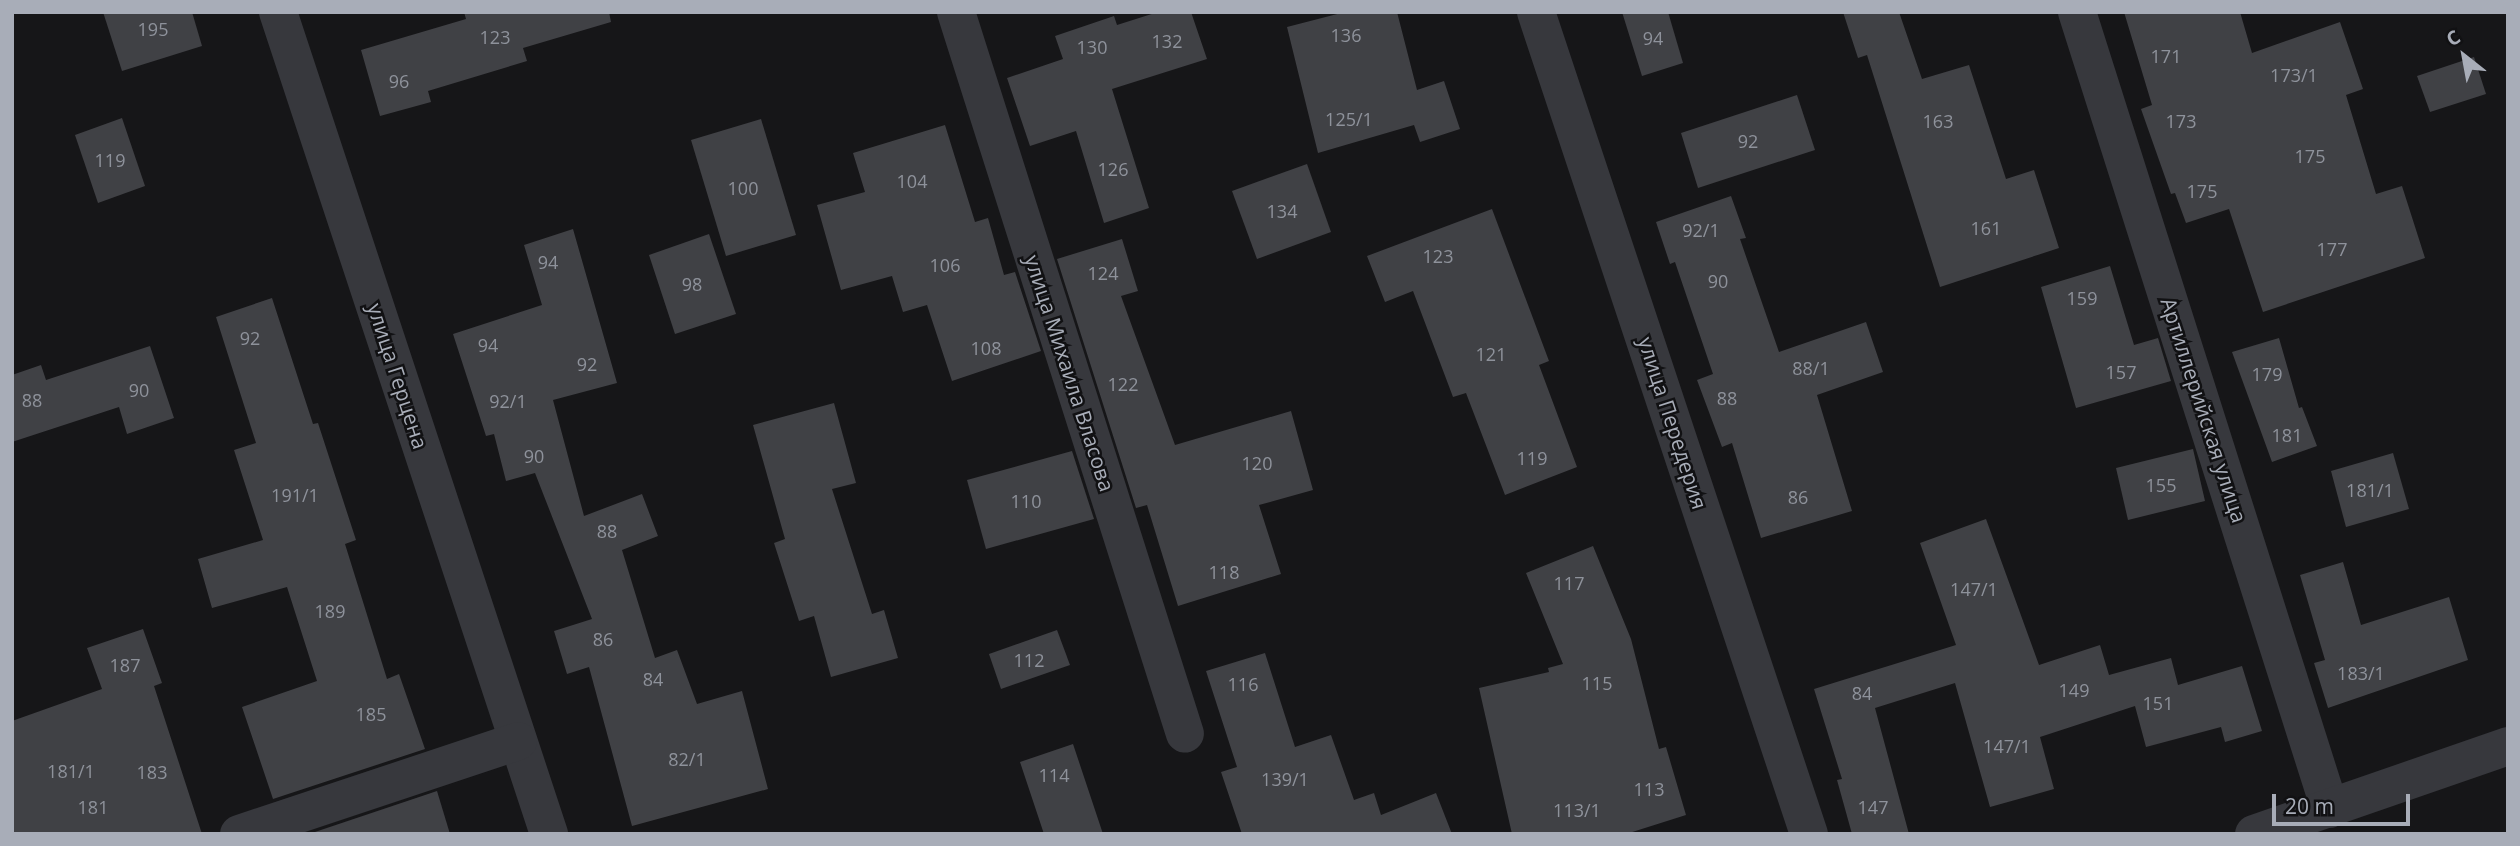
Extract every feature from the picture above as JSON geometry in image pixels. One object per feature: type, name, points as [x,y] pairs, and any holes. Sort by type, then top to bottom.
[{"type":"street","name":"улица Герцена","points":[[278,12],[549,834]]},
{"type":"street","name":"улица Михаила Власова","points":[[956,12],[1185,734]]},
{"type":"street","name":"улица Передерия","points":[[1536,12],[1809,834]]},
{"type":"street","name":"Артиллерийская улица","points":[[2077,12],[2330,809]]},
{"type":"street","points":[[239,834],[518,741]]},
{"type":"street","points":[[2254,834],[2508,746]]},
{"type":"building","points":[[103,12],[192,12],[202,46],[122,71]]},
{"type":"building","points":[[464,12],[609,12],[611,22],[523,48],[527,61],[428,91],[431,102],[380,116],[361,50],[466,19]]},
{"type":"building","points":[[1158,12],[1191,12],[1207,59],[1112,89],[1149,208],[1104,223],[1076,131],[1030,146],[1007,78],[1063,59],[1055,36],[1114,16],[1117,25]]},
{"type":"building","points":[[1345,12],[1397,12],[1417,90],[1444,81],[1460,129],[1420,142],[1414,125],[1318,153],[1287,27]]},
{"type":"building","points":[[1622,12],[1668,12],[1683,63],[1642,76]]},
{"type":"building","points":[[1843,12],[1899,12],[1922,79],[1969,65],[2006,179],[2034,170],[2059,248],[1940,287],[1867,55],[1858,58]]},
{"type":"building","points":[[2124,12],[2240,12],[2252,53],[2340,22],[2363,89],[2346,95],[2376,194],[2402,186],[2425,258],[2263,312],[2229,209],[2186,223],[2175,193],[2171,194],[2141,109],[2152,105]]},
{"type":"building","points":[[2474,57],[2486,94],[2430,112],[2417,76]]},
{"type":"building","points":[[1797,95],[1815,150],[1698,188],[1681,133]]},
{"type":"building","points":[[122,118],[145,186],[98,203],[75,135]]},
{"type":"building","points":[[761,119],[796,235],[726,256],[691,140]]},
{"type":"building","points":[[945,125],[975,222],[988,218],[1004,275],[1015,272],[1041,351],[952,381],[927,305],[903,312],[892,276],[841,290],[817,205],[865,192],[853,153]]},
{"type":"building","points":[[1307,164],[1331,232],[1257,259],[1232,191]]},
{"type":"building","points":[[1731,196],[1746,238],[1740,239],[1779,352],[1866,322],[1883,372],[1817,395],[1852,511],[1761,538],[1732,443],[1722,447],[1697,380],[1713,374],[1675,262],[1670,264],[1656,222]]},
{"type":"building","points":[[1492,209],[1549,361],[1539,365],[1577,467],[1505,495],[1466,393],[1453,397],[1413,291],[1385,302],[1367,256]]},
{"type":"building","points":[[573,229],[617,383],[553,400],[584,516],[642,494],[658,536],[622,550],[655,658],[677,650],[697,704],[742,691],[768,789],[632,826],[589,667],[567,674],[554,631],[592,619],[535,473],[506,481],[494,434],[486,436],[453,334],[542,305],[524,245]]},
{"type":"building","points":[[709,234],[736,314],[675,334],[649,255]]},
{"type":"building","points":[[1122,239],[1138,291],[1121,296],[1175,445],[1291,411],[1313,490],[1259,505],[1281,574],[1178,606],[1147,505],[1136,508],[1057,259]]},
{"type":"building","points":[[2110,266],[2134,345],[2158,338],[2171,381],[2076,408],[2041,287]]},
{"type":"building","points":[[272,298],[313,424],[318,423],[356,540],[345,544],[387,679],[399,674],[425,749],[273,799],[242,707],[317,681],[287,587],[212,608],[198,559],[263,540],[234,450],[256,443],[216,317]]},
{"type":"building","points":[[2279,338],[2299,408],[2302,407],[2317,446],[2272,462],[2232,352]]},
{"type":"building","points":[[150,346],[174,418],[127,434],[119,407],[12,442],[12,375],[41,365],[46,380]]},
{"type":"building","points":[[834,403],[856,483],[832,489],[872,614],[884,610],[898,658],[831,677],[814,616],[799,621],[774,543],[785,539],[753,425]]},
{"type":"building","points":[[2193,449],[2205,501],[2128,520],[2116,468]]},
{"type":"building","points":[[1072,451],[1094,519],[986,549],[967,480]]},
{"type":"building","points":[[2393,453],[2409,509],[2346,527],[2331,471]]},
{"type":"building","points":[[1986,519],[2039,665],[2100,645],[2109,675],[2171,658],[2178,685],[2242,666],[2262,731],[2225,742],[2221,727],[2146,747],[2135,706],[2040,737],[2054,789],[1990,807],[1955,683],[1875,708],[1909,834],[1852,834],[1837,780],[1842,779],[1814,689],[1956,645],[1920,543]]},
{"type":"building","points":[[1593,546],[1631,639],[1659,749],[1666,747],[1686,815],[1626,834],[1512,834],[1479,688],[1549,672],[1548,668],[1563,664],[1526,573]]},
{"type":"building","points":[[2343,562],[2361,625],[2449,597],[2468,660],[2328,708],[2314,663],[2325,660],[2300,575]]},
{"type":"building","points":[[143,629],[162,683],[154,686],[202,834],[12,834],[12,721],[102,689],[87,648]]},
{"type":"building","points":[[1057,630],[1070,665],[1001,689],[989,654]]},
{"type":"building","points":[[1265,653],[1295,747],[1331,735],[1354,800],[1374,793],[1381,815],[1436,793],[1452,834],[1242,834],[1221,772],[1237,767],[1206,671]]},
{"type":"building","points":[[1073,744],[1103,834],[1044,834],[1020,762]]},
{"type":"building","points":[[437,791],[450,834],[309,834]]}]
